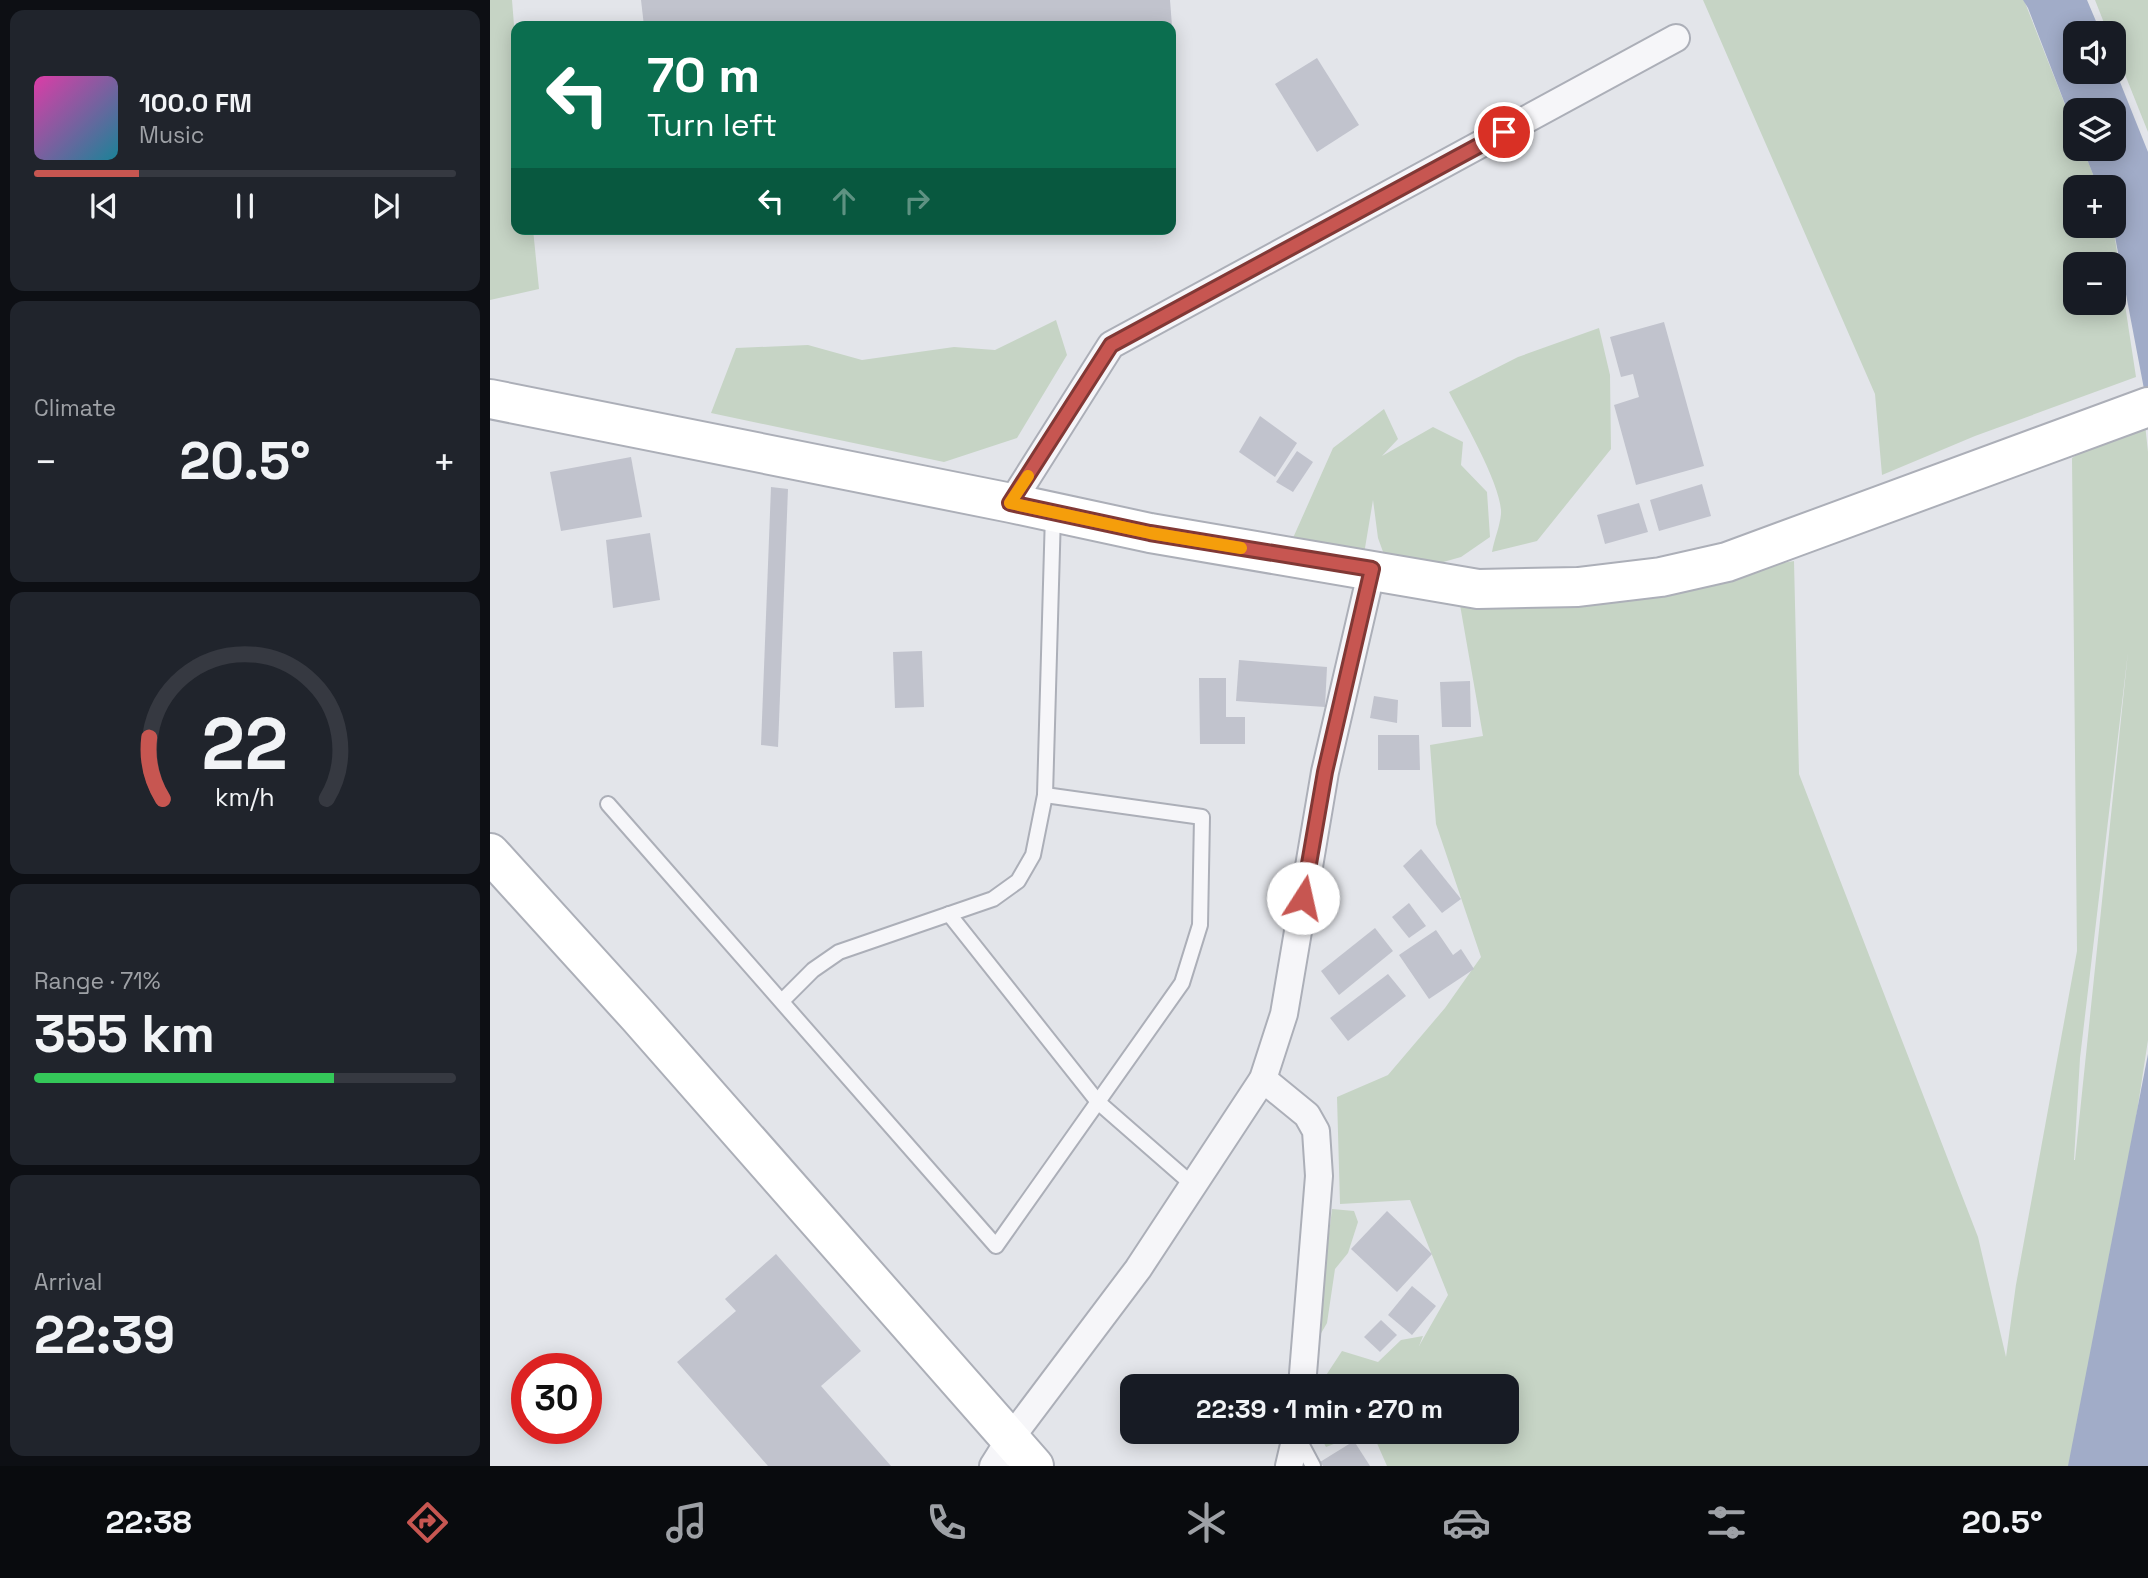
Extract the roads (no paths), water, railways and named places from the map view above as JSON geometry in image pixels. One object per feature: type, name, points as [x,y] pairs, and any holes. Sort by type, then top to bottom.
[{"type":"street","points":[[1010,503],[1111,345],[1676,38]]},
{"type":"street","points":[[490,399],[1150,533],[1478,589],[1578,587],[1661,577],[1727,562],[2148,407]]},
{"type":"street","points":[[490,853],[665,1046],[1012,1457],[1263,1079],[1284,1014],[1325,772],[1372,569]]},
{"type":"street","points":[[1263,1079],[1307,1115],[1316,1131],[1319,1176],[1303,1374]]},
{"type":"street","points":[[1289,1466],[1294,1444]]},
{"type":"lane","points":[[782,1001],[813,970],[839,952],[993,899],[1018,881],[1033,855],[1045,795],[1053,512]]},
{"type":"lane","points":[[608,804],[996,1246],[1182,983],[1200,925],[1202,817],[1045,795]]},
{"type":"lane","points":[[948,915],[1098,1102],[1192,1185]]},
{"type":"lane","points":[[1302,1444],[1313,1466]]},
{"type":"water","points":[[2023,0],[2087,0],[2096,21],[2063,21],[2063,84],[2121,84],[2148,152],[2148,431],[2144,389],[2126,294],[2126,252],[2118,252],[2115,238],[2126,238],[2126,175],[2093,175],[2088,161],[2126,161],[2126,98],[2063,99]]},
{"type":"water","points":[[2148,1054],[2148,1466],[2068,1466]]}]
